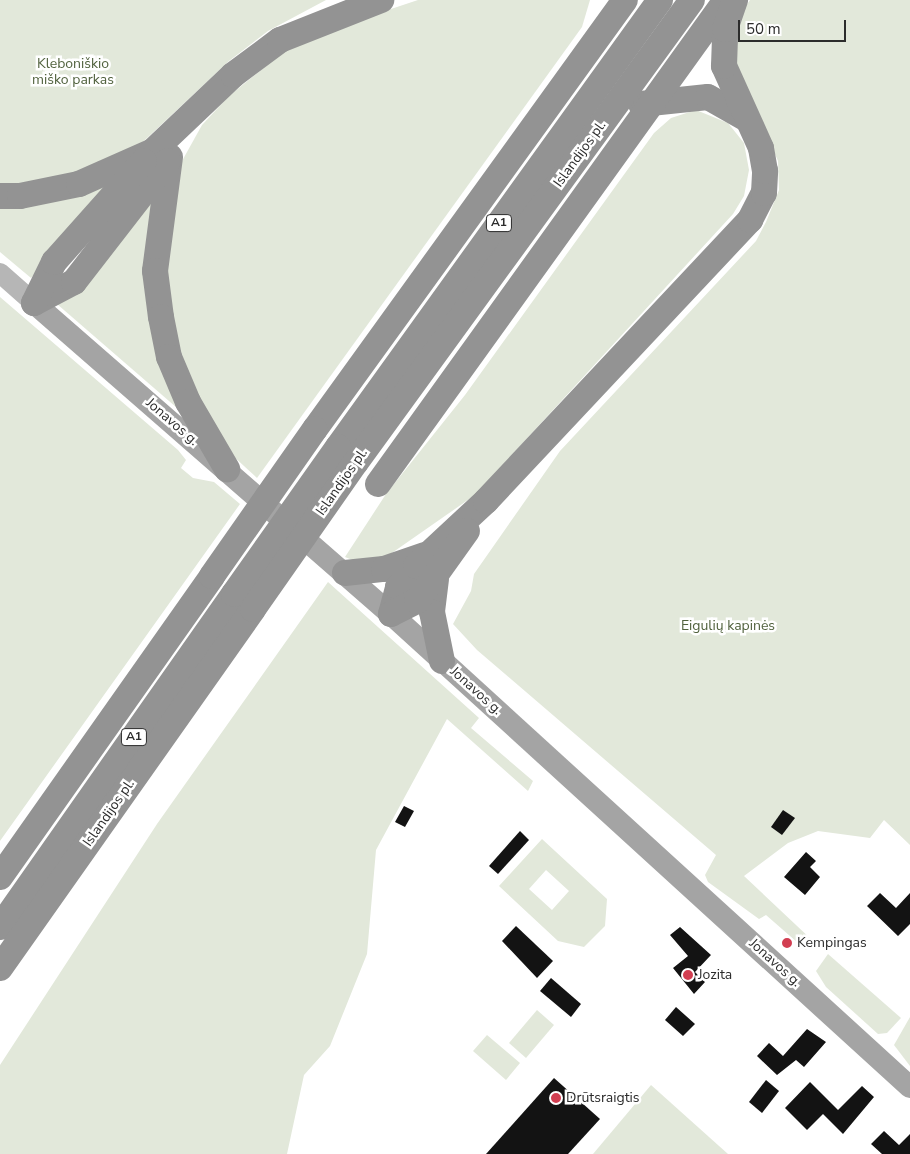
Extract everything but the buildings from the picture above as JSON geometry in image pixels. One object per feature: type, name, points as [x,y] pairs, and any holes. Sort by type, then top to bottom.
[{"type":"highway","points":[[34,303],[74,282],[162,154],[198,111],[233,75],[280,40],[381,0]]},
{"type":"highway","points":[[589,50],[599,0]]},
{"type":"highway","points":[[3,872],[315,429],[625,0]]},
{"type":"highway","name":"Islandijos pl.","points":[[0,968],[43,886],[347,454],[660,0]]},
{"type":"highway","name":"Islandijos pl.","points":[[347,454],[612,109],[692,0]]},
{"type":"highway","points":[[378,484],[726,0]]},
{"type":"highway","points":[[391,614],[398,587],[428,554],[486,501],[750,220],[764,193],[766,171],[761,148],[727,78],[723,55],[735,0]]},
{"type":"highway","points":[[612,109],[683,98],[715,99],[746,119]]},
{"type":"highway","points":[[626,139],[667,104],[683,98]]},
{"type":"highway","points":[[0,196],[20,196],[79,184],[162,154]]},
{"type":"highway","points":[[162,154],[155,271],[169,357],[188,402],[227,469]]},
{"type":"highway","points":[[391,614],[417,602],[436,579],[486,501]]},
{"type":"highway","points":[[345,573],[384,570],[428,554]]},
{"type":"highway","points":[[436,579],[432,612],[442,661]]},
{"type":"highway","name":"Islandijos pl.","points":[[0,927],[43,886]]},
{"type":"main road","name":"Jonavos g.","points":[[34,303],[227,469],[391,614],[910,1087]]},
{"type":"street","points":[[0,273],[34,303]]},
{"type":"green space","name":"Kleboniškio miško parkas","points":[[0,0],[326,0],[268,31],[229,61],[129,155],[91,174],[0,190]]},
{"type":"green space","points":[[418,0],[590,0],[582,27],[257,478],[220,444],[195,394],[168,313],[162,272],[182,161],[202,125],[229,96],[298,40]]},
{"type":"green space","name":"Eigulių kapinės","points":[[750,0],[910,0],[910,845],[884,820],[870,838],[818,831],[788,843],[744,876],[813,941],[806,950],[766,915],[759,919],[708,882],[705,875],[716,855],[477,650],[453,624],[471,591],[474,574],[560,451],[756,241],[766,222],[779,190],[778,161],[732,56],[741,13]]},
{"type":"green space","points":[[696,110],[728,123],[744,143],[749,170],[744,196],[733,214],[475,495],[389,555],[360,563],[345,557],[386,494],[465,395],[654,133],[671,118]]},
{"type":"green space","points":[[123,177],[31,278],[0,252],[0,202]]},
{"type":"green space","points":[[158,181],[184,414],[57,304]]},
{"type":"green space","points":[[0,297],[178,450],[186,460],[181,468],[193,478],[214,482],[240,504],[0,841]]},
{"type":"green space","points":[[328,582],[479,718],[471,728],[533,781],[528,791],[447,719],[376,850],[367,954],[330,1046],[304,1075],[287,1154],[0,1154],[0,1065],[157,824]]},
{"type":"green space","points":[[542,839],[607,899],[605,926],[584,947],[558,941],[499,886]],"holes":[[[546,870],[569,891],[552,910],[529,889]]]},
{"type":"green space","points":[[828,954],[901,1018],[887,1033],[878,1034],[826,987],[816,971]]},
{"type":"green space","points":[[537,1010],[554,1025],[526,1058],[509,1043]]},
{"type":"green space","points":[[910,1017],[910,1066],[894,1045]]},
{"type":"green space","points":[[487,1035],[520,1063],[506,1080],[473,1051]]},
{"type":"green space","points":[[651,1085],[728,1154],[593,1154]]},
{"type":"place","name":"Kempingas","points":[[787,943]]},
{"type":"place","name":"Jozita","points":[[688,975]]},
{"type":"place","name":"Drūtsraigtis","points":[[556,1098]]}]
